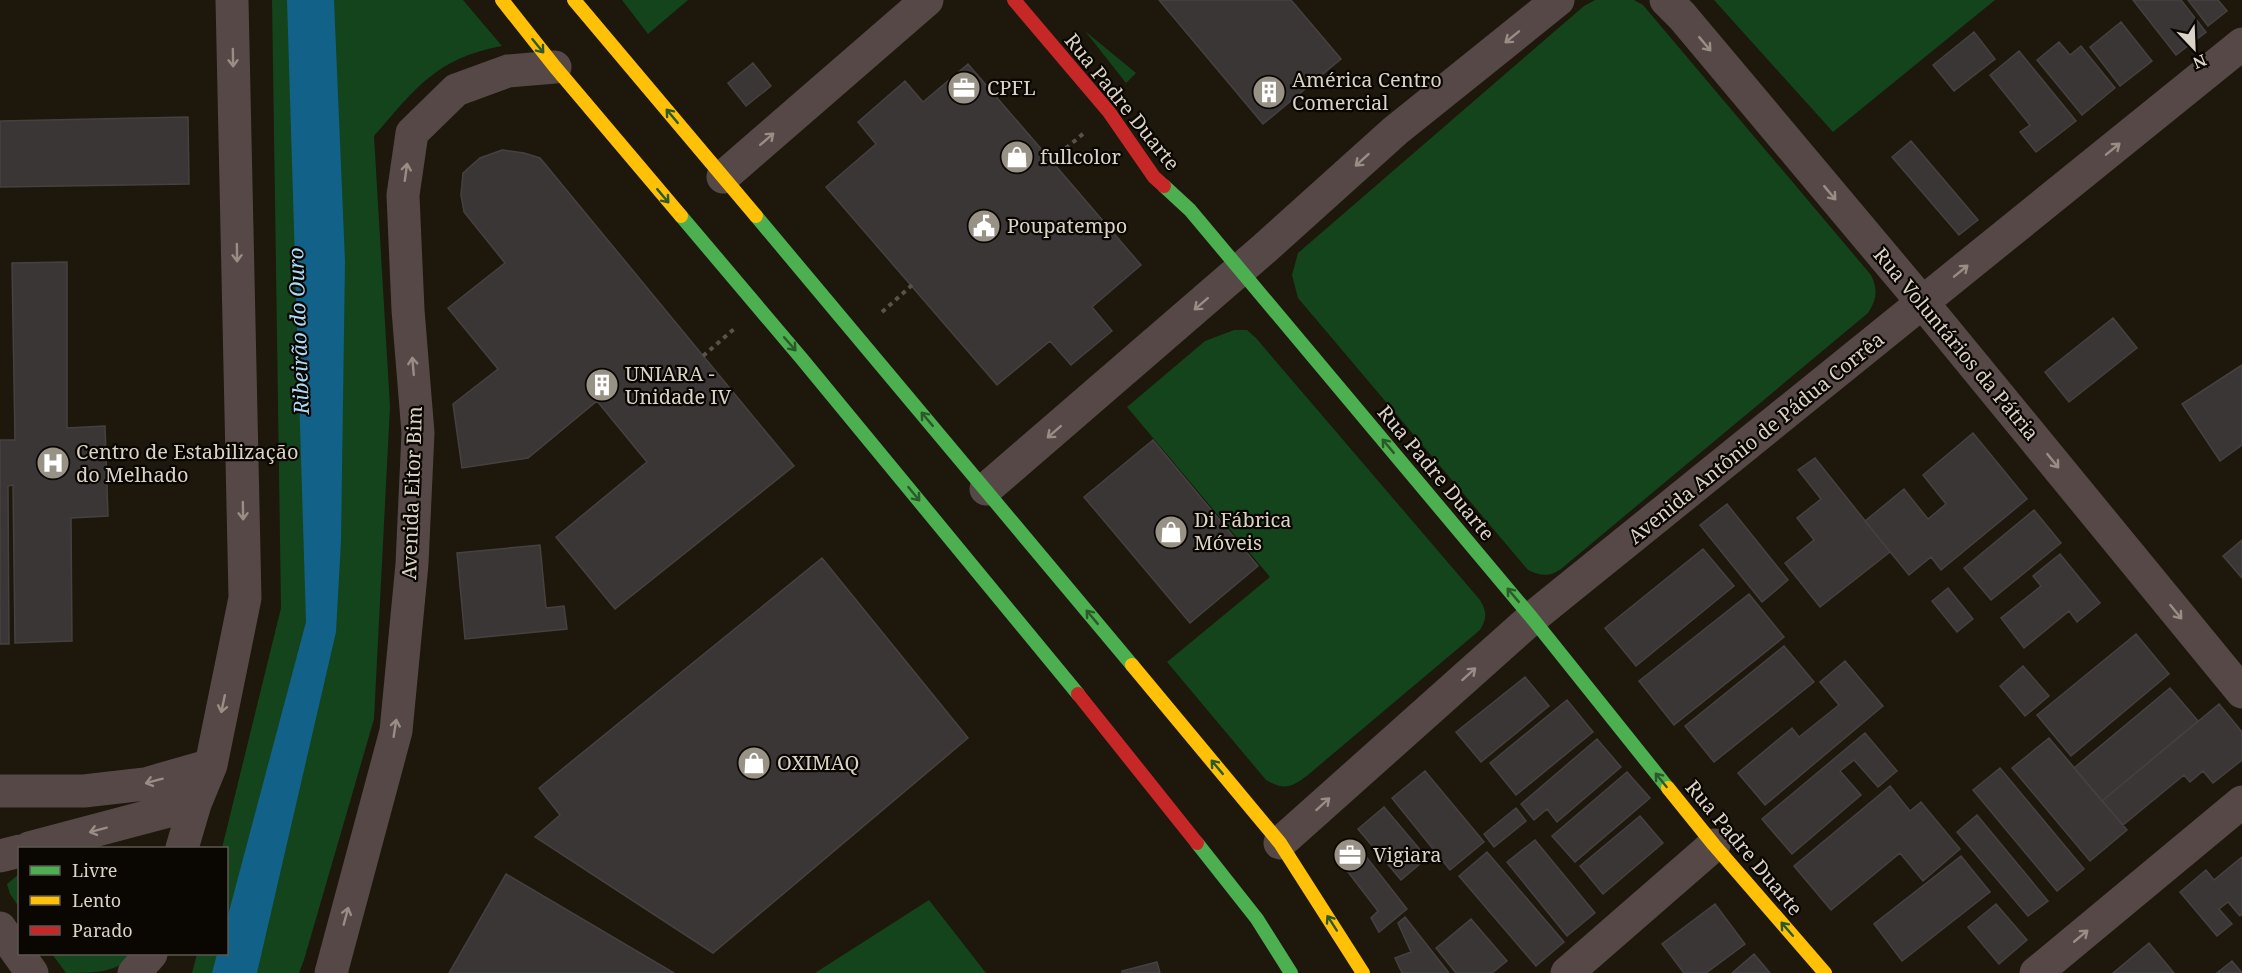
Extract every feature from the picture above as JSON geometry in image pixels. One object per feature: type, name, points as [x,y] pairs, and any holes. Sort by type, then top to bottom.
[{"type":"main road","points":[[502,0],[555,67],[802,359],[1140,769],[1257,919],[1291,973]]},
{"type":"main road","points":[[574,0],[986,489],[1280,843],[1363,973]]},
{"type":"main road","name":"Rua Padre Duarte","points":[[1014,0],[1108,112],[1154,177],[1190,210],[1532,618],[1713,845],[1825,973]]},
{"type":"street","points":[[183,847],[195,804],[210,765],[245,598],[232,0]]},
{"type":"street","points":[[723,177],[927,0]]},
{"type":"street","points":[[986,489],[1240,270],[1395,130],[1558,0]]},
{"type":"street","name":"Rua Voluntários da Pátria","points":[[1666,0],[1682,16],[1922,303],[2242,692]]},
{"type":"street","name":"Avenida Antônio de Pádua Corrêa","points":[[1280,843],[1532,618],[2242,44]]},
{"type":"street","name":"Avenida Eitor Bim","points":[[331,973],[396,730],[412,564],[418,433],[408,310],[403,195],[412,134],[456,90],[508,71],[555,67]]},
{"type":"street","points":[[0,791],[84,791],[145,784],[210,765]]},
{"type":"street","points":[[2036,973],[2242,802]]},
{"type":"street","points":[[35,847],[195,804]]},
{"type":"street","points":[[1567,973],[1713,845]]},
{"type":"street","points":[[0,856],[18,852]]},
{"type":"street","points":[[0,928],[18,953]]},
{"type":"street","points":[[19,955],[32,973]]},
{"type":"street","points":[[134,973],[151,955]]},
{"type":"street","points":[[149,973],[152,955]]},
{"type":"path","points":[[1052,160],[1108,112]]},
{"type":"path","points":[[882,312],[912,285]]},
{"type":"green space","points":[[272,0],[463,0],[502,46],[479,51],[443,67],[415,90],[374,136],[390,407],[374,719],[299,973],[192,973],[197,955],[228,955],[228,847],[222,847],[281,608]]},
{"type":"green space","points":[[622,0],[688,0],[648,34]]},
{"type":"green space","points":[[1595,0],[1634,0],[1643,5],[1871,275],[1876,294],[1868,313],[1561,569],[1549,574],[1537,574],[1528,570],[1298,298],[1292,275],[1298,253],[1584,6]]},
{"type":"green space","points":[[1714,0],[1995,0],[1833,132]]},
{"type":"green space","points":[[1085,31],[1136,73],[1126,83]]},
{"type":"green space","points":[[1234,330],[1247,330],[1256,338],[1480,600],[1485,612],[1480,630],[1309,774],[1289,786],[1278,786],[1266,780],[1167,662],[1270,577],[1127,407],[1205,341]]},
{"type":"green space","points":[[18,875],[18,906],[10,894],[7,884]]},
{"type":"green space","points":[[929,900],[986,973],[815,973]]},
{"type":"green space","points":[[53,955],[131,955],[120,965],[104,971],[66,973]]},
{"type":"water","name":"Ribeirão do Ouro","points":[[287,0],[334,0],[345,261],[341,541],[336,632],[257,973],[212,973],[217,955],[228,955],[228,915],[306,622]]},
{"type":"building","name":"América Centro Comercial","points":[[1159,0],[1291,0],[1341,59],[1263,124]]},
{"type":"building","points":[[2133,0],[2181,0],[2206,32],[2176,55]]},
{"type":"building","points":[[2188,0],[2218,0],[2227,11],[2208,26]]},
{"type":"building","points":[[2121,22],[2152,61],[2120,86],[2090,47]]},
{"type":"building","points":[[1974,32],[1995,59],[1954,91],[1933,65]]},
{"type":"building","points":[[2059,42],[2070,55],[2081,46],[2115,88],[2082,115],[2037,60]]},
{"type":"building","points":[[2019,51],[2076,121],[2036,152],[2020,132],[2030,125],[1990,75]]},
{"type":"building","points":[[753,63],[771,86],[746,106],[728,83]]},
{"type":"building","name":"Poupatempo","points":[[968,64],[1141,265],[1092,307],[1112,331],[1071,365],[1050,341],[997,385],[826,187],[876,144],[858,122],[905,81],[923,102]]},
{"type":"building","points":[[188,117],[189,184],[0,187],[0,121]]},
{"type":"building","points":[[1911,141],[1978,220],[1959,235],[1892,157]]},
{"type":"building","name":"UNIARA - Unidade IV","points":[[502,150],[540,158],[794,466],[615,609],[556,537],[647,462],[597,401],[528,458],[462,468],[453,404],[498,369],[448,308],[505,263],[464,212],[461,195],[463,173],[480,158]]},
{"type":"building","name":"Centro de Estabilização do Melhado","points":[[67,262],[67,428],[105,426],[108,516],[71,518],[72,641],[15,643],[13,485],[8,486],[9,644],[0,644],[0,440],[15,440],[12,263]]},
{"type":"building","points":[[2113,318],[2137,348],[2069,402],[2045,372]]},
{"type":"building","points":[[2242,365],[2242,445],[2220,461],[2182,404]]},
{"type":"building","points":[[1973,433],[2027,499],[1941,570],[1931,557],[1909,575],[1865,521],[1904,489],[1928,519],[1946,504],[1923,475]]},
{"type":"building","name":"Di Fábrica Móveis","points":[[1153,440],[1258,566],[1190,623],[1084,497]]},
{"type":"building","points":[[1815,458],[1890,552],[1820,607],[1785,563],[1814,540],[1797,518],[1821,499],[1798,470]]},
{"type":"building","points":[[1727,504],[1788,580],[1762,602],[1700,525]]},
{"type":"building","points":[[2034,510],[2061,543],[1991,600],[1964,568]]},
{"type":"building","points":[[2242,540],[2242,578],[2223,556]]},
{"type":"building","points":[[540,545],[546,608],[564,606],[567,629],[465,639],[457,553]]},
{"type":"building","points":[[1703,549],[1734,586],[1636,666],[1605,628]]},
{"type":"building","points":[[2060,554],[2100,603],[2077,622],[2069,611],[2024,648],[2001,618],[2041,586],[2033,576]]},
{"type":"building","name":"OXIMAQ","points":[[822,558],[968,738],[713,953],[535,837],[560,815],[539,788]]},
{"type":"building","points":[[1948,588],[1973,619],[1957,632],[1932,601]]},
{"type":"building","points":[[1749,594],[1784,637],[1674,725],[1639,681]]},
{"type":"building","points":[[2136,634],[2169,674],[2071,756],[2037,715]]},
{"type":"building","points":[[1784,646],[1814,682],[1714,762],[1685,726]]},
{"type":"building","points":[[1845,661],[1883,706],[1765,805],[1738,773],[1792,728],[1799,737],[1839,705],[1820,682]]},
{"type":"building","points":[[2023,666],[2049,696],[2025,716],[2000,686]]},
{"type":"building","points":[[1525,677],[1549,706],[1481,762],[1456,732]]},
{"type":"building","points":[[2170,688],[2198,721],[2102,801],[2074,768]]},
{"type":"building","points":[[1567,700],[1593,732],[1516,795],[1490,763]]},
{"type":"building","points":[[2219,704],[2242,732],[2242,760],[2213,783],[2203,771],[2190,782],[2184,775],[2123,825],[2102,801]]},
{"type":"building","points":[[1865,733],[1897,771],[1878,787],[1854,760],[1840,771],[1861,795],[1792,854],[1762,819]]},
{"type":"building","points":[[2049,738],[2127,830],[2090,861],[2012,768]]},
{"type":"building","points":[[1597,739],[1621,767],[1557,822],[1547,809],[1534,820],[1521,804]]},
{"type":"building","points":[[2000,768],[2084,869],[2057,891],[1973,790]]},
{"type":"building","points":[[1425,771],[1484,842],[1450,870],[1392,798]]},
{"type":"building","points":[[1627,772],[1650,798],[1575,862],[1552,836]]},
{"type":"building","points":[[1890,786],[1910,811],[1921,802],[1960,849],[1923,881],[1900,853],[1831,910],[1794,866]]},
{"type":"building","points":[[1384,807],[1427,858],[1401,880],[1358,829]]},
{"type":"building","points":[[1516,808],[1526,821],[1494,847],[1484,834]]},
{"type":"building","points":[[1977,815],[2048,901],[2028,916],[1957,832]]},
{"type":"building","points":[[1640,816],[1663,843],[1603,894],[1580,866]]},
{"type":"building","points":[[1353,840],[1407,909],[1379,932],[1371,918],[1378,911],[1335,855]]},
{"type":"building","points":[[1535,840],[1595,913],[1567,936],[1507,862]]},
{"type":"building","points":[[1487,852],[1564,942],[1536,966],[1459,876]]},
{"type":"building","points":[[1961,856],[1990,892],[1902,961],[1874,924]]},
{"type":"building","points":[[2242,857],[2242,914],[2240,916],[2228,902],[2219,909],[2232,924],[2217,936],[2180,892],[2206,870],[2214,880]]},
{"type":"building","points":[[506,874],[674,973],[449,973]]},
{"type":"building","points":[[1715,904],[1745,944],[1706,973],[1684,973],[1662,944]]},
{"type":"building","points":[[1996,904],[2027,940],[1999,964],[1968,927]]},
{"type":"building","points":[[1405,917],[1449,973],[1402,973],[1395,958],[1411,952],[1398,923]]},
{"type":"building","points":[[1471,919],[1507,961],[1492,973],[1456,973],[1436,948]]},
{"type":"building","points":[[2149,943],[2174,973],[2113,973]]},
{"type":"building","points":[[1754,954],[1770,973],[1732,973]]},
{"type":"building","points":[[2232,961],[2242,973],[2217,973]]},
{"type":"building","points":[[1157,962],[1160,973],[1122,973],[1122,971]]},
{"type":"traffic: fast","points":[[1164,186],[1190,210],[1532,618],[1668,788]]},
{"type":"traffic: fast","points":[[681,216],[1078,694]]},
{"type":"traffic: fast","points":[[756,216],[1132,665]]},
{"type":"traffic: fast","points":[[1197,843],[1257,919],[1291,973]]},
{"type":"traffic: slow","points":[[502,0],[555,67],[681,216]]},
{"type":"traffic: slow","points":[[574,0],[756,216]]},
{"type":"traffic: slow","points":[[1132,665],[1280,843],[1363,973]]},
{"type":"traffic: slow","points":[[1668,788],[1714,845],[1825,973]]},
{"type":"traffic: jam","points":[[1014,0],[1109,112],[1154,177],[1164,186]]},
{"type":"traffic: jam","points":[[1078,694],[1197,843]]},
{"type":"place","name":"CPFL","points":[[964,88]]},
{"type":"place","name":"América Centro Comercial","points":[[1269,92]]},
{"type":"place","name":"fullcolor","points":[[1017,157]]},
{"type":"place","name":"Poupatempo","points":[[984,226]]},
{"type":"place","name":"UNIARA - Unidade IV","points":[[602,385]]},
{"type":"place","name":"Centro de Estabilização do Melhado","points":[[53,463]]},
{"type":"place","name":"Di Fábrica Móveis","points":[[1171,532]]},
{"type":"place","name":"OXIMAQ","points":[[754,763]]},
{"type":"place","name":"Vigiara","points":[[1350,855]]}]
